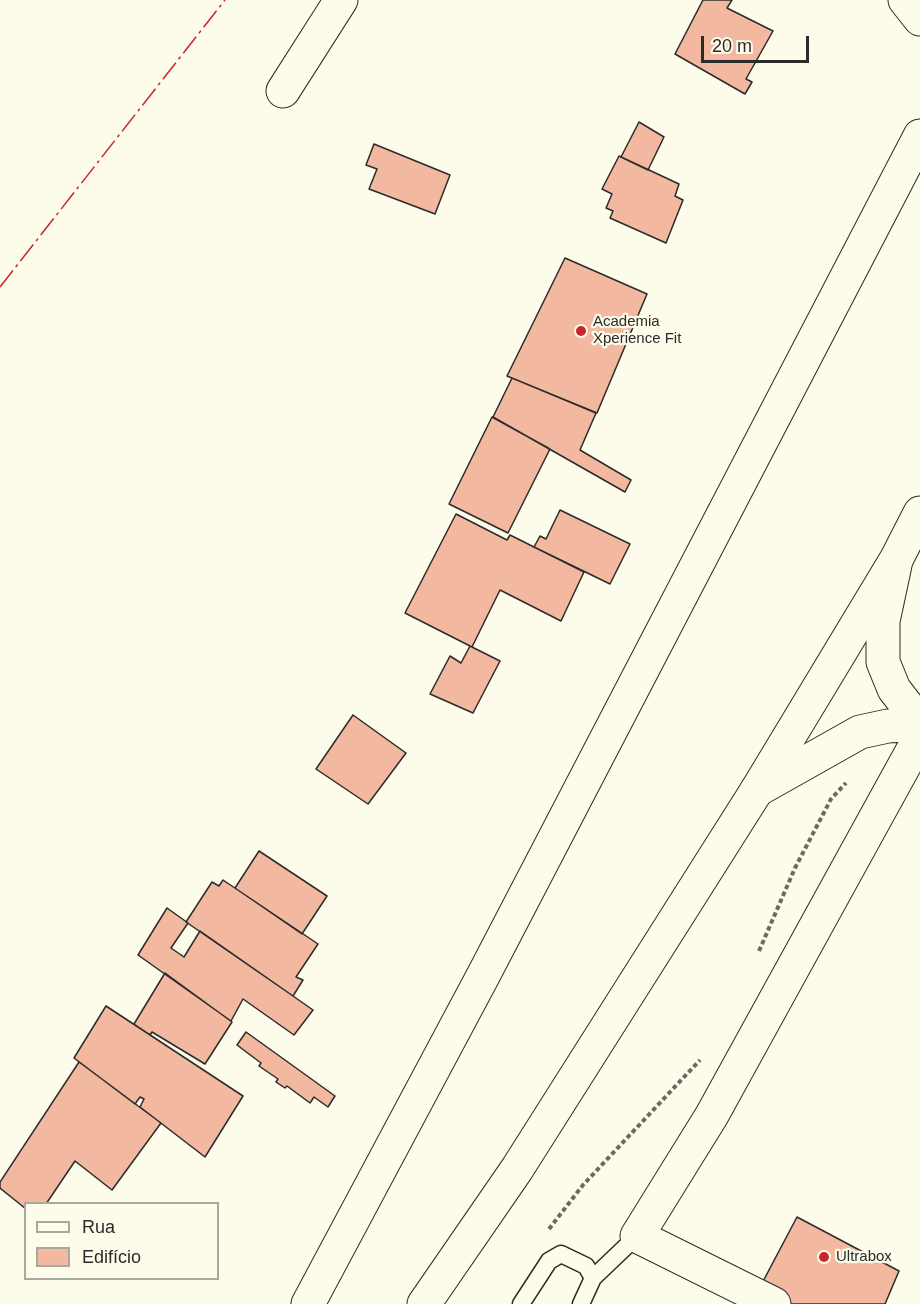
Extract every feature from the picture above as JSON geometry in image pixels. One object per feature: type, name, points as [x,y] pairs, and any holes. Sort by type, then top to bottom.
[{"type":"main road","points":[[283,91],[341,0]]},
{"type":"main road","points":[[905,0],[920,19]]},
{"type":"main road","points":[[308,1304],[484,974],[920,136]]},
{"type":"main road","points":[[424,1304],[517,1169],[757,790],[897,558],[920,513]]},
{"type":"main road","points":[[897,558],[884,621],[883,662],[894,689],[910,711],[920,718]]},
{"type":"main road","points":[[757,790],[860,732],[888,726],[920,724]]},
{"type":"main road","points":[[774,1304],[637,1236],[712,1115],[920,737]]},
{"type":"lane","points":[[581,1304],[593,1278],[637,1236]]},
{"type":"lane","points":[[521,1304],[549,1261],[561,1254],[586,1266],[593,1278]]},
{"type":"path","points":[[758,952],[795,868],[831,799],[853,775]]},
{"type":"path","points":[[542,1237],[583,1185],[642,1126],[705,1055]]},
{"type":"building","points":[[703,0],[732,0],[727,8],[773,31],[746,79],[752,82],[745,94],[675,54]]},
{"type":"building","points":[[639,122],[664,137],[648,170],[621,157]]},
{"type":"building","points":[[374,144],[450,175],[435,214],[369,189],[377,169],[366,165]]},
{"type":"building","points":[[619,156],[679,184],[675,196],[683,200],[666,243],[610,218],[613,211],[606,208],[612,194],[602,189]]},
{"type":"building","name":"Academia Xperience Fit","points":[[565,258],[647,294],[597,413],[507,376]]},
{"type":"building","points":[[512,378],[596,413],[580,450],[631,480],[625,492],[493,417]]},
{"type":"building","points":[[492,417],[550,449],[508,533],[449,504]]},
{"type":"building","points":[[560,510],[630,544],[610,584],[534,547],[540,536],[546,539]]},
{"type":"building","points":[[456,514],[507,540],[510,535],[584,572],[561,621],[500,590],[472,647],[405,613]]},
{"type":"building","points":[[470,646],[500,661],[473,713],[430,694],[450,656],[461,663]]},
{"type":"building","points":[[353,715],[406,753],[368,804],[316,769]]},
{"type":"building","points":[[259,851],[327,896],[302,934],[235,888]]},
{"type":"building","points":[[223,880],[318,944],[296,977],[303,980],[293,996],[186,922],[212,882],[219,886]]},
{"type":"building","points":[[167,908],[188,923],[171,948],[184,957],[200,931],[313,1010],[294,1035],[243,999],[231,1021],[138,955]]},
{"type":"building","points":[[165,973],[232,1022],[205,1064],[152,1032],[150,1035],[134,1024]]},
{"type":"building","points":[[106,1006],[243,1096],[205,1157],[140,1107],[144,1099],[140,1097],[135,1104],[74,1058]]},
{"type":"building","points":[[246,1032],[335,1096],[328,1107],[314,1097],[310,1103],[287,1086],[285,1088],[276,1082],[278,1079],[259,1066],[261,1063],[237,1045]]},
{"type":"building","points":[[79,1062],[161,1123],[112,1190],[75,1161],[47,1202],[24,1202],[24,1207],[0,1188],[0,1182]]},
{"type":"building","name":"Ultrabox","points":[[797,1217],[899,1271],[885,1304],[751,1304]]},
{"type":"power","points":[[0,287],[225,0]]},
{"type":"place","name":"Academia Xperience Fit","points":[[581,331]]},
{"type":"place","name":"Ultrabox","points":[[824,1257]]}]
